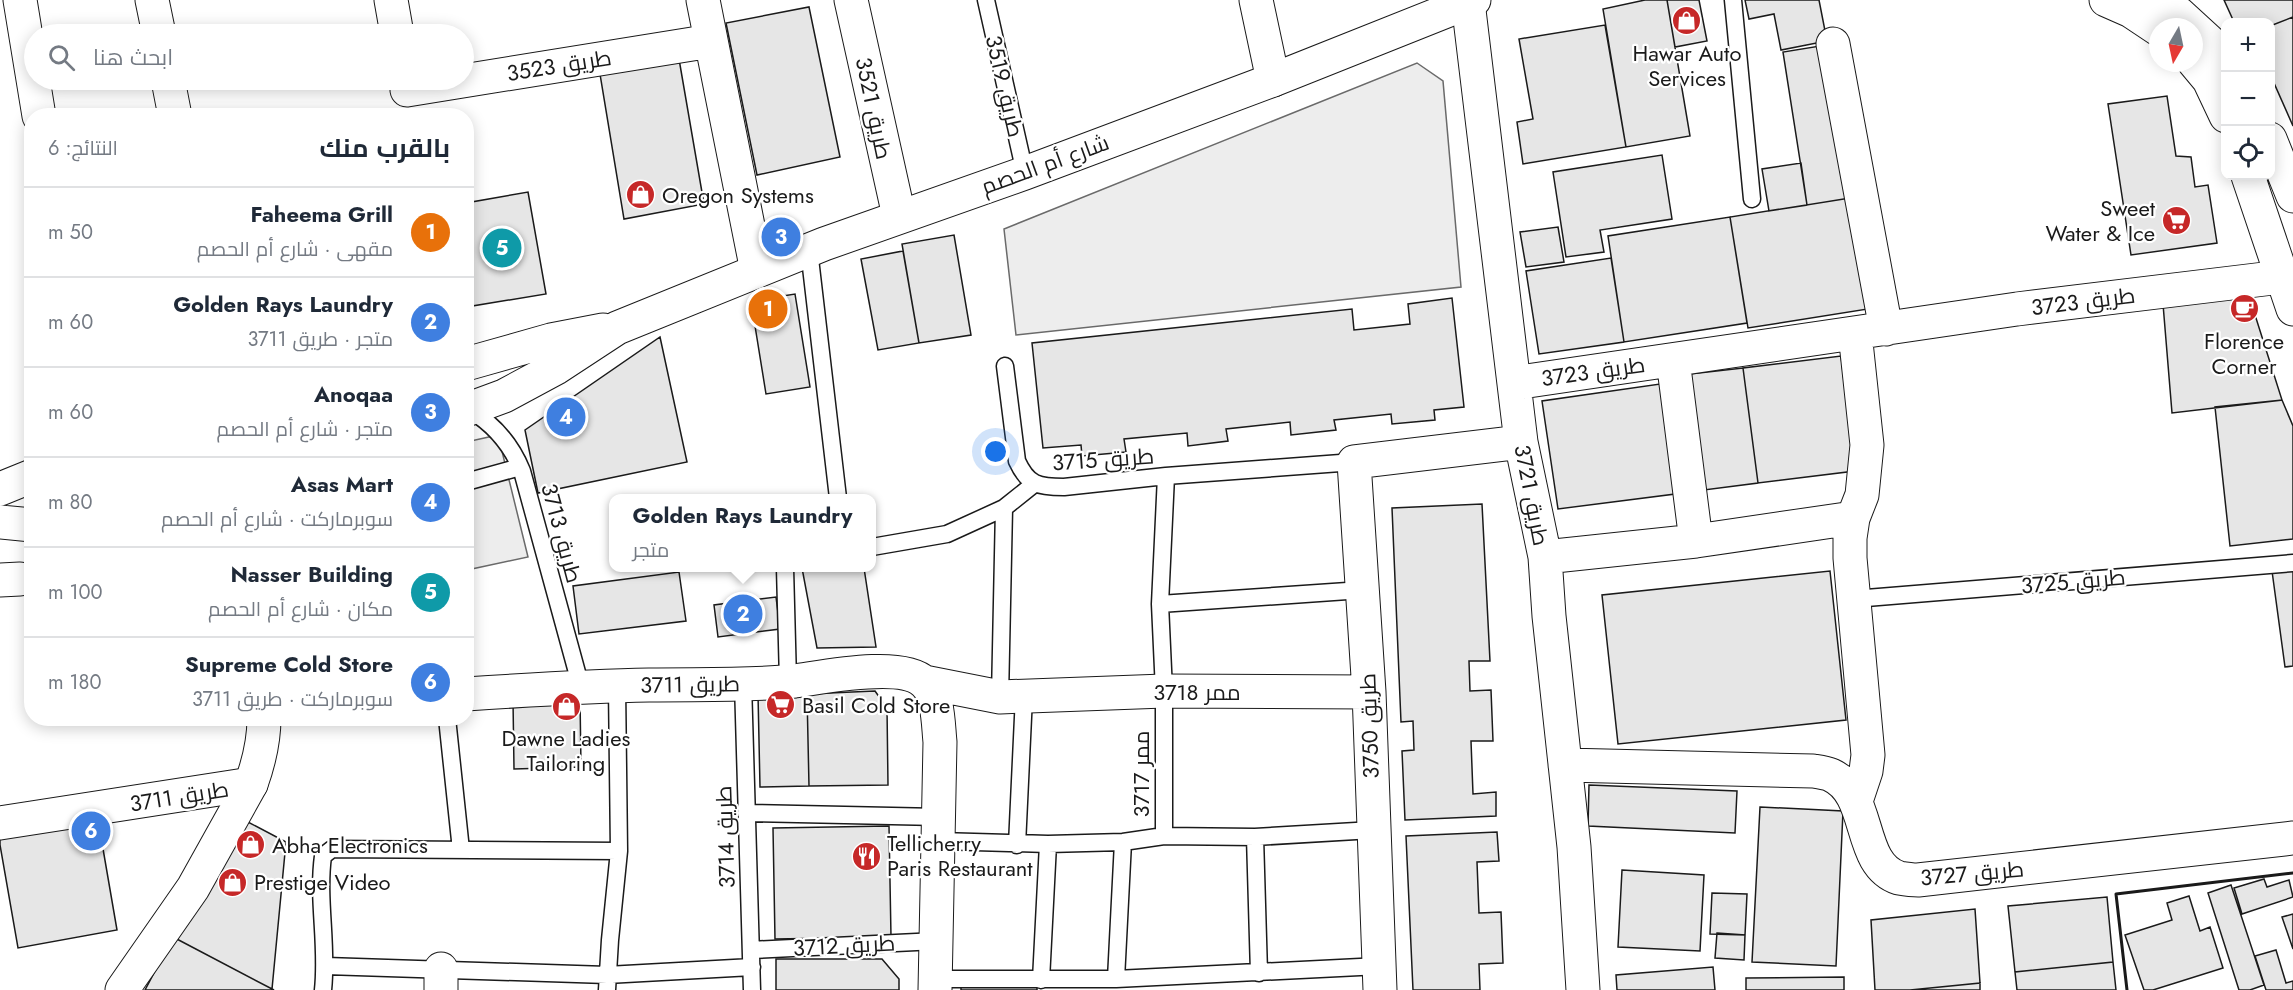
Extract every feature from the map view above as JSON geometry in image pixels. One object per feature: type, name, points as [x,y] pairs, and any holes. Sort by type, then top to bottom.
[{"type":"street","points":[[20,0],[24,24]]},
{"type":"street","points":[[152,0],[157,24]]},
{"type":"street","points":[[391,0],[395,24]]},
{"type":"street","points":[[703,0],[757,271]]},
{"type":"street","name":"طريق 3521","points":[[851,0],[899,216]]},
{"type":"street","points":[[1256,0],[1273,80]]},
{"type":"street","points":[[2106,0],[2131,11],[2149,23]]},
{"type":"street","points":[[2158,0],[2178,13],[2206,53],[2209,80],[2221,105]]},
{"type":"street","name":"شارع أم الحصم","points":[[474,408],[504,396],[556,368],[617,328],[809,250],[1273,80],[1471,1]]},
{"type":"street","name":"طريق 3721","points":[[1471,1],[1521,442],[1545,556],[1574,848],[1582,990]]},
{"type":"street","name":"طريق 3523","points":[[474,83],[711,41]]},
{"type":"street","points":[[1833,44],[1870,331],[1867,445],[1862,495],[1853,518],[1850,538],[1868,755],[1866,771],[1856,801]]},
{"type":"street","points":[[35,90],[38,108]]},
{"type":"street","points":[[170,90],[173,108]]},
{"type":"street","name":"طريق 3523","points":[[408,95],[436,90]]},
{"type":"street","points":[[2275,149],[2293,196]]},
{"type":"street","points":[[2249,180],[2293,309]]},
{"type":"street","name":"طريق 3723","points":[[1514,383],[2017,309],[2281,277]]},
{"type":"street","name":"شارع أم الحصم","points":[[474,362],[551,340],[617,328]]},
{"type":"street","points":[[1673,360],[1696,541]]},
{"type":"street","points":[[1354,462],[1521,442]]},
{"type":"street","name":"طريق 3750","points":[[1354,462],[1369,692],[1380,978]]},
{"type":"street","points":[[0,489],[24,479]]},
{"type":"street","points":[[1545,556],[1696,541],[1853,518]]},
{"type":"street","points":[[0,522],[24,524]]},
{"type":"street","name":"طريق 3711","points":[[474,694],[581,687],[788,681],[884,670],[900,672],[924,682]]},
{"type":"street","points":[[924,682],[932,693],[936,706],[940,742],[935,984]]},
{"type":"street","name":"ممر 3718","points":[[924,682],[1012,697],[1164,692],[1369,692]]},
{"type":"street","points":[[122,990],[193,888],[251,784],[258,767],[264,726]]},
{"type":"street","name":"طريق 3727","points":[[1565,765],[1813,771],[1831,775],[1846,786],[1856,801],[1871,848],[1881,866],[1897,877],[1918,880],[2293,838]]},
{"type":"street","name":"طريق 3711","points":[[0,823],[251,784]]},
{"type":"lane","name":"طريق 3519","points":[[986,0],[1024,173]]},
{"type":"lane","points":[[1733,0],[1752,199]]},
{"type":"lane","points":[[809,250],[838,494]]},
{"type":"lane","points":[[1005,366],[1017,461],[1023,475],[1034,484]]},
{"type":"lane","name":"طريق 3713","points":[[474,413],[488,420],[516,456],[581,687]]},
{"type":"lane","name":"طريق 3715","points":[[876,546],[947,534],[1004,508],[1034,484],[1064,487],[1354,462]]},
{"type":"lane","points":[[474,480],[520,467]]},
{"type":"lane","name":"ممر 3717","points":[[1164,836],[1164,692],[1160,604],[1166,477]]},
{"type":"lane","points":[[1004,508],[1017,845]]},
{"type":"lane","name":"طريق 3725","points":[[1854,599],[2293,563]]},
{"type":"lane","points":[[785,572],[788,681]]},
{"type":"lane","points":[[1160,604],[1362,590]]},
{"type":"lane","name":"طريق 3714","points":[[743,683],[752,990]]},
{"type":"lane","points":[[607,982],[619,851],[617,686]]},
{"type":"lane","points":[[448,726],[461,850]]},
{"type":"lane","points":[[746,813],[939,829],[1017,845],[1123,842],[1164,836],[1255,837],[1374,830]]},
{"type":"lane","points":[[1255,837],[1259,973]]},
{"type":"lane","points":[[1116,979],[1123,842]]},
{"type":"lane","points":[[1041,980],[1048,844]]},
{"type":"lane","points":[[323,990],[326,966],[321,873],[323,856],[332,849],[619,851]]},
{"type":"lane","name":"طريق 3712","points":[[751,950],[936,940]]},
{"type":"lane","points":[[326,966],[441,980],[607,982],[752,968]]},
{"type":"lane","points":[[935,984],[1259,973],[1380,978]]},
{"type":"shaded area","points":[[1417,63],[1443,81],[1461,287],[1016,335],[1004,229]]},
{"type":"shaded area","points":[[498,435],[528,557],[474,569],[474,440]]},
{"type":"building","points":[[1645,0],[1667,0],[1690,136],[1626,147],[1603,9]]},
{"type":"building","name":"Hawar Auto Services","points":[[1667,0],[1699,0],[1707,41],[1675,47]]},
{"type":"building","points":[[1745,0],[1819,0],[1827,41],[1781,50],[1774,14],[1749,19]]},
{"type":"building","points":[[2224,0],[2293,0],[2293,17],[2275,24],[2275,18],[2232,18]]},
{"type":"building","points":[[809,7],[840,157],[757,175],[726,23]]},
{"type":"building","points":[[2293,17],[2293,126],[2275,85],[2275,24]]},
{"type":"building","points":[[1605,25],[1626,147],[1523,164],[1517,122],[1533,119],[1519,39]]},
{"type":"building","points":[[1826,45],[1850,198],[1807,205],[1783,52]]},
{"type":"building","points":[[679,59],[704,204],[624,219],[600,74]]},
{"type":"building","points":[[2167,96],[2176,156],[2191,157],[2195,187],[2208,185],[2217,243],[2131,255],[2108,104]]},
{"type":"building","points":[[1662,155],[1672,219],[1600,230],[1604,252],[1566,257],[1553,172]]},
{"type":"building","points":[[1801,163],[1807,205],[1769,211],[1762,169]]},
{"type":"building","points":[[528,192],[546,294],[474,306],[474,202]]},
{"type":"building","points":[[1850,198],[1868,309],[1748,328],[1730,217]]},
{"type":"building","points":[[1730,217],[1747,323],[1624,342],[1608,236]]},
{"type":"building","points":[[1558,227],[1564,262],[1526,267],[1520,232]]},
{"type":"building","points":[[954,235],[971,335],[919,343],[902,244]]},
{"type":"building","points":[[903,251],[919,343],[878,350],[861,259]]},
{"type":"building","points":[[1611,258],[1624,342],[1539,354],[1526,271]]},
{"type":"building","points":[[795,294],[810,387],[766,394],[751,301]]},
{"type":"building","points":[[2249,296],[2282,400],[2172,413],[2163,304]]},
{"type":"building","points":[[1452,298],[1464,407],[1434,410],[1435,420],[1392,424],[1391,414],[1334,420],[1336,430],[1291,435],[1290,422],[1226,429],[1228,441],[1188,446],[1187,433],[1124,439],[1126,452],[1082,456],[1081,445],[1043,448],[1032,343],[1352,309],[1354,330],[1410,324],[1408,304]]},
{"type":"building","points":[[660,337],[687,462],[538,493],[525,430]]},
{"type":"building","points":[[1841,356],[1855,471],[1758,483],[1743,368]]},
{"type":"building","points":[[1743,368],[1758,483],[1704,490],[1690,374]]},
{"type":"building","points":[[1660,384],[1675,494],[1558,509],[1542,401]]},
{"type":"building","points":[[2282,400],[2293,426],[2293,539],[2230,546],[2215,407]]},
{"type":"building","points":[[1482,504],[1490,661],[1469,661],[1470,691],[1491,690],[1493,741],[1471,741],[1473,794],[1496,792],[1496,816],[1405,820],[1402,751],[1414,750],[1413,721],[1401,722],[1392,508]]},
{"type":"building","points":[[2293,568],[2293,666],[2285,667],[2272,571]]},
{"type":"building","points":[[1830,571],[1846,720],[1618,744],[1602,595]]},
{"type":"building","points":[[679,572],[686,621],[579,634],[573,586]]},
{"type":"building","points":[[803,572],[865,572],[876,647],[817,648]]},
{"type":"building","points":[[776,597],[780,629],[718,637],[714,605]]},
{"type":"building","points":[[875,691],[887,708],[888,785],[809,786],[807,694]]},
{"type":"building","points":[[758,694],[807,694],[809,786],[760,787]]},
{"type":"building","points":[[580,698],[581,767],[514,769],[513,700]]},
{"type":"building","points":[[1589,785],[1737,791],[1735,833],[1588,826]]},
{"type":"building","points":[[1760,807],[1843,811],[1836,966],[1752,962]]},
{"type":"building","points":[[97,814],[117,930],[18,948],[0,845],[0,830]]},
{"type":"building","points":[[246,821],[286,842],[272,989],[173,937]]},
{"type":"building","points":[[889,826],[891,937],[775,939],[773,828]]},
{"type":"building","points":[[1497,832],[1499,861],[1477,862],[1479,913],[1501,912],[1503,963],[1479,964],[1480,990],[1413,990],[1406,836]]},
{"type":"building","points":[[1622,870],[1704,875],[1700,951],[1618,947]]},
{"type":"building","points":[[2264,879],[2267,887],[2289,880],[2293,897],[2242,914],[2234,888]]},
{"type":"building","points":[[2231,885],[2264,985],[2250,990],[2239,990],[2208,893]]},
{"type":"building","points":[[1712,893],[1747,894],[1745,935],[1710,934]]},
{"type":"building","points":[[2189,896],[2200,931],[2210,927],[2223,968],[2153,990],[2144,990],[2125,935],[2172,920],[2167,903]]},
{"type":"building","points":[[2107,897],[2113,962],[2015,972],[2008,906]]},
{"type":"building","points":[[1975,909],[1980,983],[1910,990],[1875,990],[1871,920]]},
{"type":"building","points":[[2293,914],[2293,949],[2282,917]]},
{"type":"building","points":[[1717,933],[1745,935],[1744,960],[1715,958]]},
{"type":"building","points":[[173,937],[274,990],[145,990]]},
{"type":"building","points":[[2276,950],[2286,983],[2293,981],[2293,990],[2266,990],[2255,956]]},
{"type":"building","points":[[776,959],[882,959],[899,979],[899,990],[776,990]]},
{"type":"building","points":[[2113,962],[2116,990],[2017,990],[2015,972]]},
{"type":"building","points":[[1713,967],[1715,990],[1617,990],[1616,975]]},
{"type":"building","points":[[1844,977],[1844,990],[1746,990],[1746,978]]},
{"type":"building","points":[[1980,983],[1980,990],[1910,990]]},
{"type":"building","points":[[1037,984],[1037,990],[961,990],[961,985]]},
{"type":"wall","points":[[2127,990],[2116,894],[2293,873]]},
{"type":"place","name":"Hawar Auto Services","points":[[1687,21]]},
{"type":"place","name":"Oregon Systems","points":[[641,195]]},
{"type":"place","name":"Sweet Water & Ice","points":[[2176,221]]},
{"type":"place","name":"Anoqaa","points":[[781,237]]},
{"type":"place","name":"Nasser Building","points":[[502,248]]},
{"type":"place","name":"Faheema Grill","points":[[768,309]]},
{"type":"place","name":"Florence Corner","points":[[2244,309]]},
{"type":"place","name":"Asas Mart","points":[[566,417]]},
{"type":"place","name":"Golden Rays Laundry","points":[[743,614]]},
{"type":"place","name":"Basil Cold Store","points":[[781,705]]},
{"type":"place","name":"Dawne Ladies Tailoring","points":[[566,706]]},
{"type":"place","name":"Supreme Cold Store","points":[[91,831]]},
{"type":"place","name":"Abha Electronics","points":[[251,845]]},
{"type":"place","name":"Tellicherry Paris Restaurant","points":[[866,856]]},
{"type":"place","name":"Prestige Video","points":[[233,882]]}]
